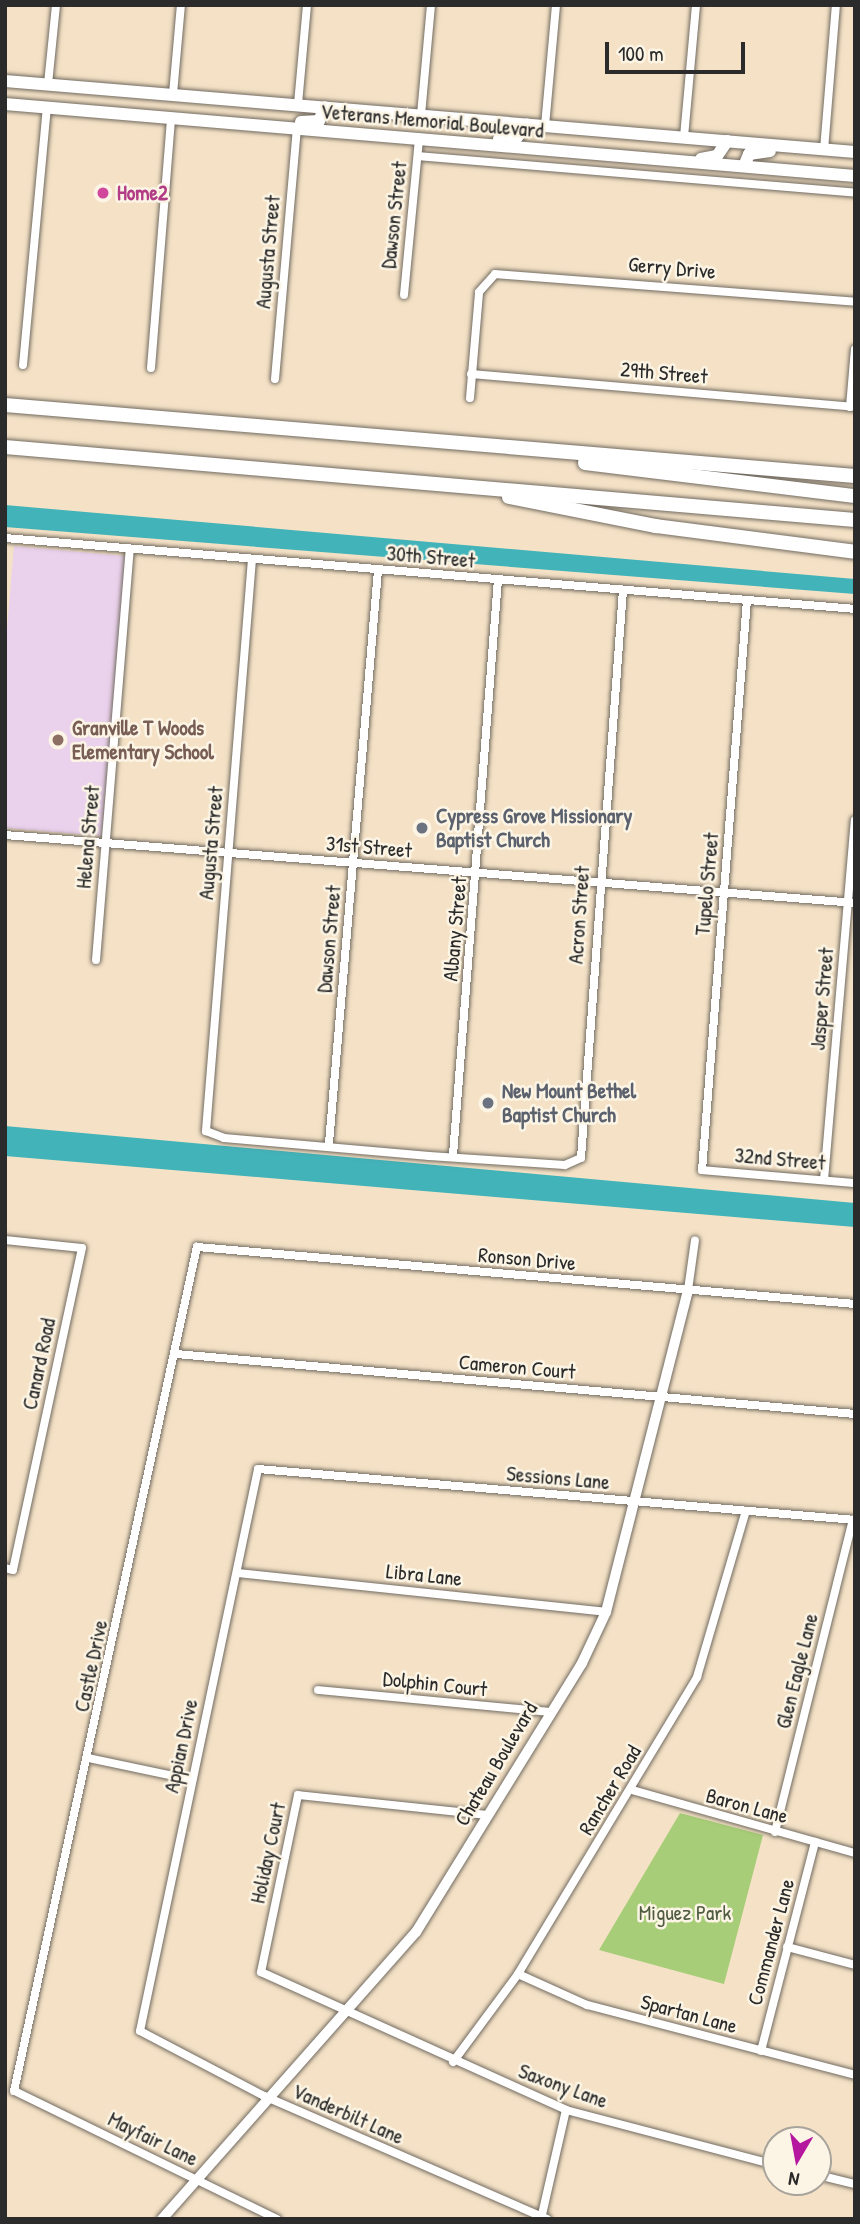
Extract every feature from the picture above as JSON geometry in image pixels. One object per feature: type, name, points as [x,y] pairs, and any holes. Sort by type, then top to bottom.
[{"type":"highway","points":[[5,405],[855,477]]},
{"type":"highway","points":[[467,445],[855,496]]},
{"type":"highway","points":[[5,447],[855,520]]},
{"type":"highway","points":[[439,483],[656,526],[855,552]]},
{"type":"main road","name":"Veterans Memorial Boulevard","points":[[5,81],[855,152]]},
{"type":"main road","points":[[64,108],[79,100],[80,87]]},
{"type":"main road","points":[[104,112],[119,90]]},
{"type":"main road","name":"Veterans Memorial Boulevard","points":[[5,104],[855,176]]},
{"type":"main road","points":[[231,124],[315,122],[326,107]]},
{"type":"main road","points":[[436,140],[509,139],[527,124]]},
{"type":"main road","points":[[648,158],[717,156],[727,141]]},
{"type":"main road","points":[[744,166],[755,151],[805,148]]},
{"type":"street","points":[[48,84],[56,5]]},
{"type":"street","points":[[173,93],[181,5]]},
{"type":"street","points":[[298,104],[307,5]]},
{"type":"street","points":[[421,115],[431,5]]},
{"type":"street","points":[[545,125],[556,5]]},
{"type":"street","points":[[684,137],[696,5]]},
{"type":"street","points":[[824,150],[836,5]]},
{"type":"street","points":[[23,365],[47,107]]},
{"type":"street","points":[[150,369],[172,119]]},
{"type":"street","name":"Augusta Street","points":[[275,379],[297,129]]},
{"type":"street","name":"Dawson Street","points":[[404,295],[419,138]]},
{"type":"street","points":[[418,156],[855,193]]},
{"type":"street","name":"Gerry Drive","points":[[471,374],[479,292],[487,277],[505,272],[855,302]]},
{"type":"street","points":[[852,407],[855,349]]},
{"type":"street","points":[[470,398],[471,374]]},
{"type":"street","name":"29th Street","points":[[471,374],[852,407]]},
{"type":"street","name":"30th Street","points":[[5,538],[855,609]]},
{"type":"street","name":"Helena Street","points":[[96,960],[130,549]]},
{"type":"street","name":"Augusta Street","points":[[253,559],[206,1131],[224,1138],[329,1143]]},
{"type":"street","name":"Dawson Street","points":[[329,1143],[378,570]]},
{"type":"street","name":"Albany Street","points":[[453,1155],[498,580]]},
{"type":"street","name":"Acron Street","points":[[453,1155],[565,1165],[581,1158],[599,883],[623,590]]},
{"type":"street","name":"Tupelo Street","points":[[702,1170],[747,600]]},
{"type":"street","name":"Jasper Street","points":[[824,1180],[851,903],[855,820]]},
{"type":"street","name":"31st Street","points":[[5,835],[851,903]]},
{"type":"street","points":[[329,1143],[453,1155]]},
{"type":"street","name":"32nd Street","points":[[702,1170],[855,1183]]},
{"type":"street","name":"Canard Road","points":[[5,1240],[82,1248],[9,1569]]},
{"type":"street","name":"Chateau Boulevard","points":[[162,2219],[264,2096],[346,2015],[416,1932],[488,1815],[606,1612],[688,1290],[695,1240]]},
{"type":"street","name":"Ronson Drive","points":[[197,1247],[855,1304]]},
{"type":"street","name":"Castle Drive","points":[[14,2091],[89,1758],[197,1247]]},
{"type":"street","name":"Cameron Court","points":[[176,1354],[855,1415]]},
{"type":"street","name":"Sessions Lane","points":[[258,1469],[854,1520]]},
{"type":"street","name":"Appian Drive","points":[[140,2031],[258,1469]]},
{"type":"street","name":"Rancher Road","points":[[453,2062],[518,1974],[632,1790],[697,1677],[746,1511]]},
{"type":"street","name":"Glen Eagle Lane","points":[[775,1832],[854,1520]]},
{"type":"street","name":"Libra Lane","points":[[237,1573],[606,1612]]},
{"type":"street","name":"Dolphin Court","points":[[318,1690],[549,1712]]},
{"type":"street","points":[[89,1758],[192,1780]]},
{"type":"street","name":"Baron Lane","points":[[632,1790],[855,1853]]},
{"type":"street","name":"Holiday Court","points":[[346,2015],[261,1972],[298,1795],[488,1815]]},
{"type":"street","name":"Commander Lane","points":[[761,2051],[815,1842]]},
{"type":"street","points":[[787,1947],[855,1965]]},
{"type":"street","name":"Spartan Lane","points":[[518,1974],[587,2005],[855,2075]]},
{"type":"street","name":"Saxony Lane","points":[[346,2015],[566,2110],[762,2161]]},
{"type":"street","name":"Vanderbilt Lane","points":[[140,2031],[264,2096],[543,2218]]},
{"type":"street","name":"Mayfair Lane","points":[[14,2091],[278,2219]]},
{"type":"street","points":[[543,2218],[566,2110]]},
{"type":"street","points":[[832,2178],[855,2184]]},
{"type":"shaded area","name":"Granville T Woods Elementary School","points":[[14,546],[126,556],[102,836],[5,828],[5,652]]},
{"type":"green space","name":"Miguez Park","points":[[680,1813],[763,1835],[724,1984],[599,1950]]},
{"type":"water","points":[[5,505],[855,579],[855,594],[5,527]]},
{"type":"water","points":[[5,1126],[855,1203],[855,1227],[5,1156]]},
{"type":"place","name":"Home2","points":[[103,193]]},
{"type":"place","name":"Granville T Woods Elementary School","points":[[58,740]]},
{"type":"place","name":"Cypress Grove Missionary Baptist Church","points":[[422,828]]},
{"type":"place","name":"New Mount Bethel Baptist Church","points":[[488,1103]]}]
